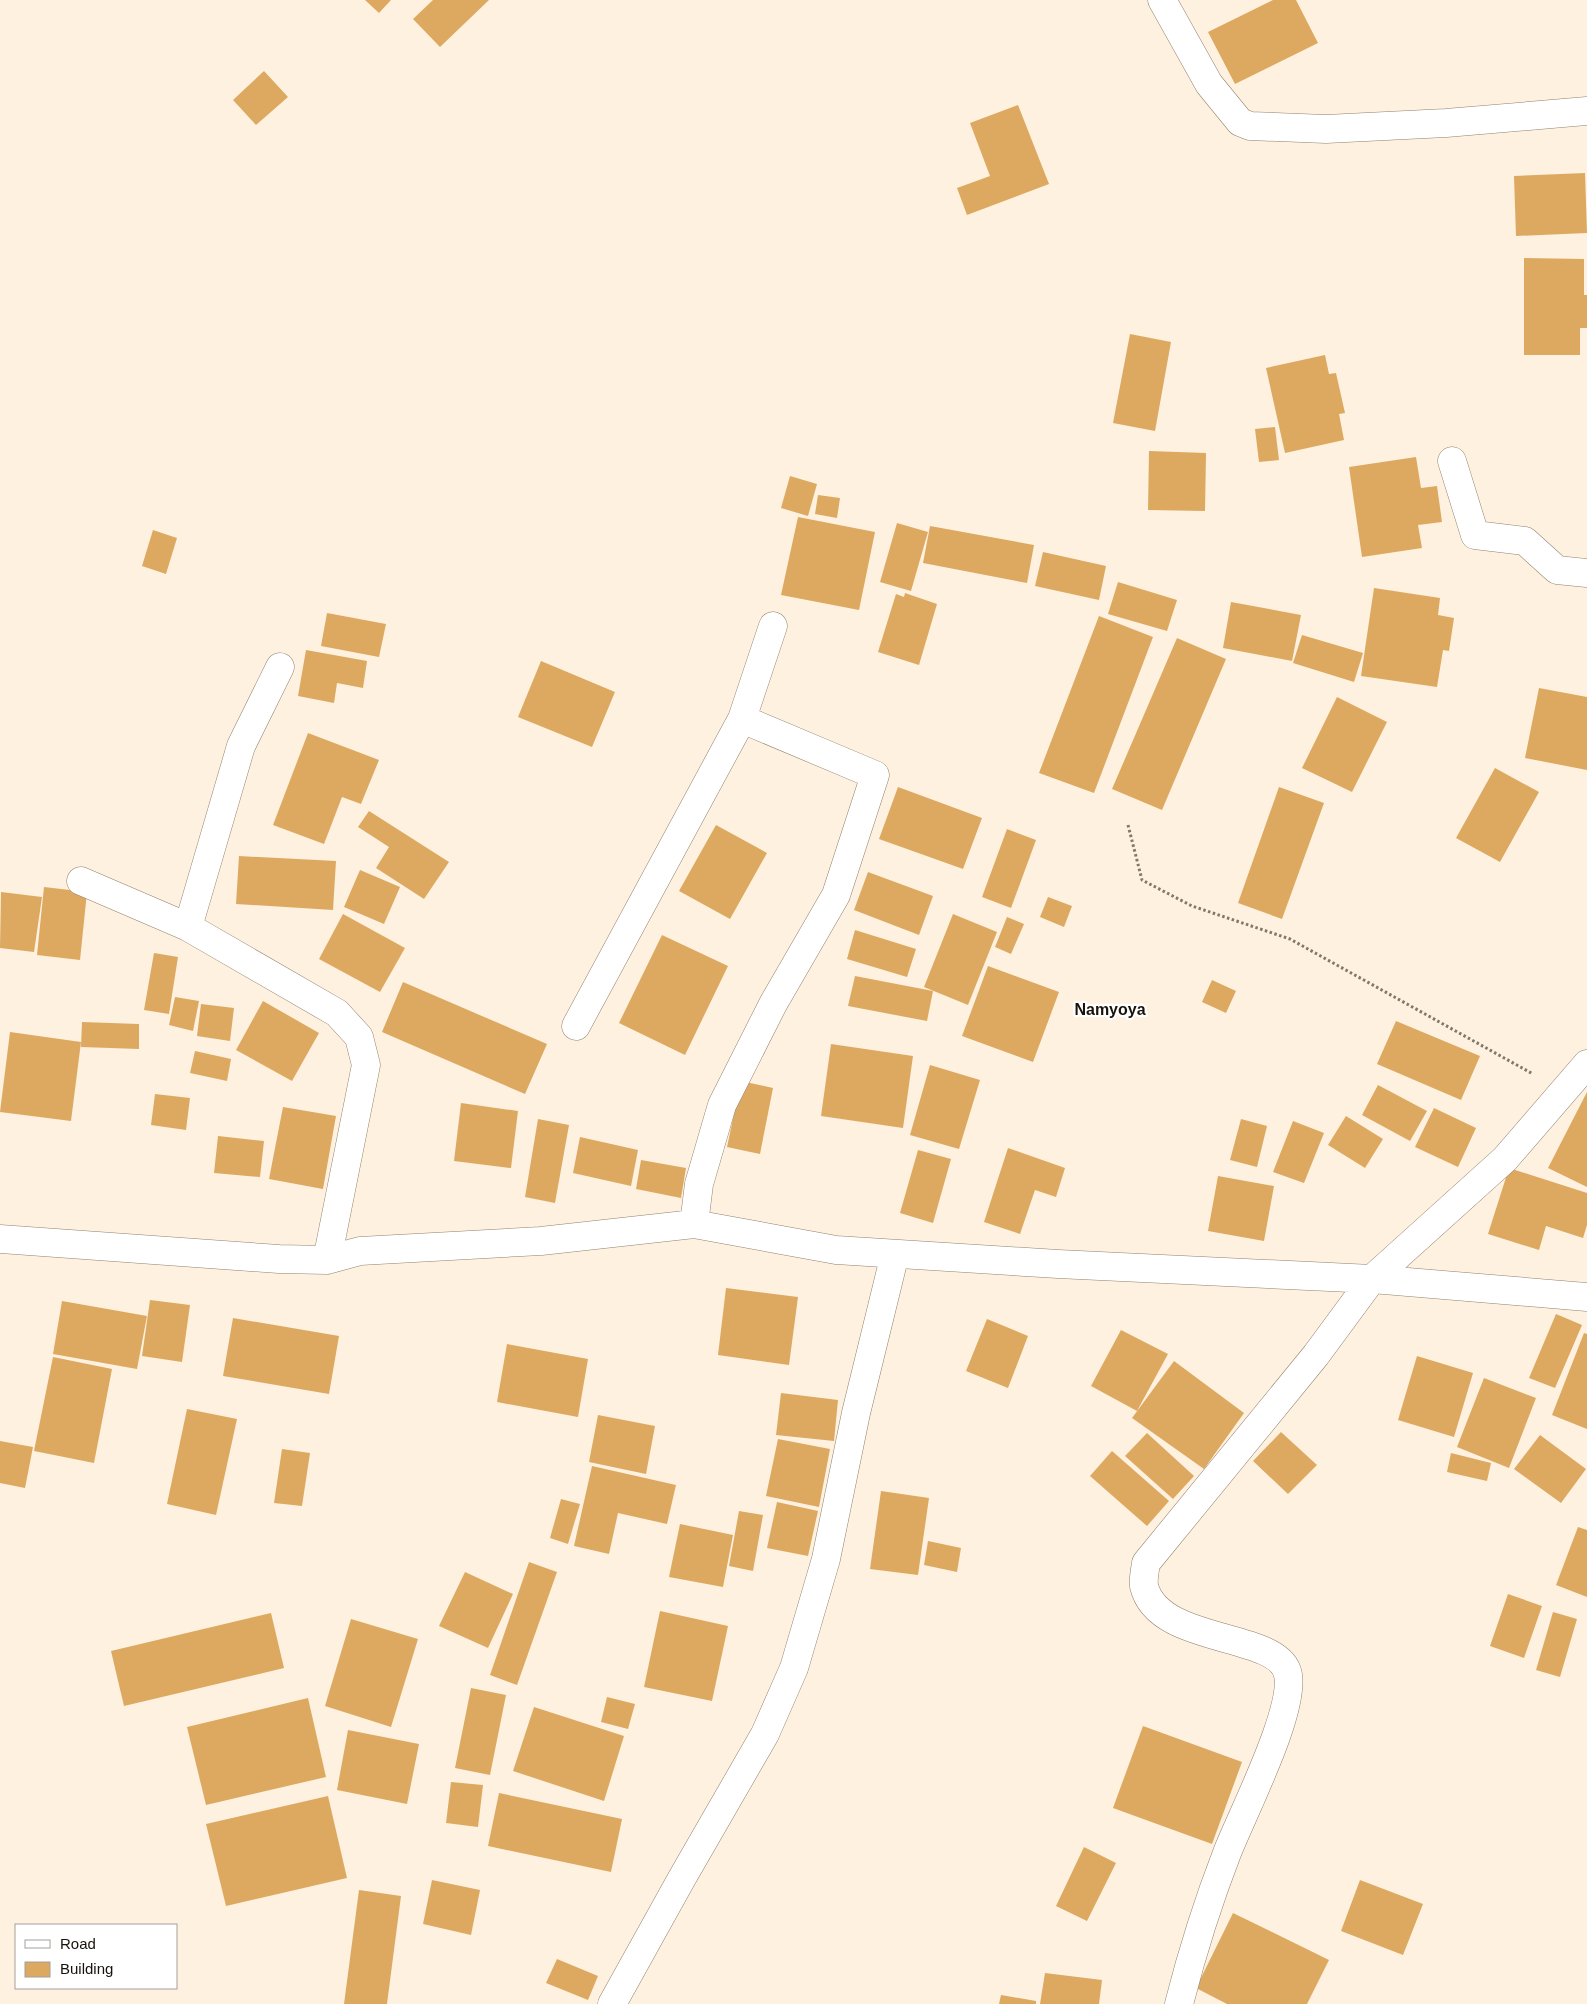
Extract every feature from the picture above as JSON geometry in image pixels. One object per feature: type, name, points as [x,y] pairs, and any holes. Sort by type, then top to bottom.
[{"type":"street","points":[[1162,0],[1209,84],[1240,122],[1250,126],[1326,129],[1437,124],[1587,111]]},
{"type":"street","points":[[1452,461],[1475,535],[1525,541],[1557,570],[1587,573]]},
{"type":"street","points":[[576,1026],[742,719],[773,626]]},
{"type":"street","points":[[188,927],[241,746],[280,667]]},
{"type":"street","points":[[694,1224],[698,1184],[722,1105],[774,1004],[836,895],[875,774],[742,719]]},
{"type":"street","points":[[81,881],[188,927],[337,1013],[359,1037],[366,1065],[327,1260]]},
{"type":"street","points":[[1179,2004],[1195,1942],[1227,1853],[1282,1723],[1290,1689],[1287,1672],[1281,1661],[1267,1653],[1180,1623],[1166,1616],[1150,1601],[1144,1584],[1146,1563],[1316,1355],[1372,1279],[1505,1159],[1587,1064]]},
{"type":"street","points":[[0,1239],[269,1258],[327,1260],[360,1252],[542,1241],[694,1224],[836,1250],[1058,1264],[1372,1279],[1587,1297]]},
{"type":"street","points":[[612,2004],[765,1734],[794,1668],[826,1559],[856,1414],[895,1254]]},
{"type":"path","points":[[1128,825],[1142,880],[1192,906],[1290,940],[1564,1091]]},
{"type":"building","points":[[365,0],[391,0],[379,13]]},
{"type":"building","points":[[433,0],[489,0],[440,47],[413,19]]},
{"type":"building","points":[[1273,0],[1296,0],[1318,43],[1235,84],[1208,32]]},
{"type":"building","points":[[264,71],[288,97],[256,125],[233,100]]},
{"type":"building","points":[[1018,105],[1049,184],[967,215],[957,188],[990,176],[970,123]]},
{"type":"building","points":[[1585,173],[1587,233],[1516,236],[1514,176]]},
{"type":"building","points":[[1524,258],[1584,259],[1584,295],[1587,295],[1587,328],[1580,328],[1580,355],[1524,355]]},
{"type":"building","points":[[1130,334],[1171,342],[1155,431],[1113,423]]},
{"type":"building","points":[[1325,355],[1329,374],[1336,373],[1345,413],[1339,414],[1344,440],[1285,453],[1266,368]]},
{"type":"building","points":[[1275,427],[1279,460],[1259,462],[1255,429]]},
{"type":"building","points":[[1149,451],[1206,453],[1205,511],[1148,510]]},
{"type":"building","points":[[1416,457],[1421,488],[1437,486],[1442,522],[1418,525],[1422,548],[1362,557],[1349,467]]},
{"type":"building","points":[[790,476],[817,484],[808,516],[781,508]]},
{"type":"building","points":[[818,495],[840,498],[837,518],[815,514]]},
{"type":"building","points":[[798,517],[875,532],[859,610],[781,595]]},
{"type":"building","points":[[897,523],[928,532],[911,591],[880,582]]},
{"type":"building","points":[[930,526],[1034,545],[1027,583],[923,563]]},
{"type":"building","points":[[153,530],[177,538],[166,574],[142,566]]},
{"type":"building","points":[[1043,552],[1106,566],[1099,600],[1035,586]]},
{"type":"building","points":[[1118,582],[1177,600],[1167,631],[1108,614]]},
{"type":"building","points":[[1374,588],[1440,598],[1438,615],[1454,618],[1449,651],[1443,650],[1437,687],[1361,676]]},
{"type":"building","points":[[905,593],[937,604],[919,665],[878,652],[896,594],[904,597]]},
{"type":"building","points":[[1231,602],[1301,615],[1292,661],[1223,648]]},
{"type":"building","points":[[327,613],[386,624],[379,657],[321,646]]},
{"type":"building","points":[[1099,616],[1153,637],[1094,793],[1039,773]]},
{"type":"building","points":[[1302,635],[1363,653],[1354,682],[1293,663]]},
{"type":"building","points":[[1177,638],[1226,659],[1162,810],[1112,789]]},
{"type":"building","points":[[306,650],[367,661],[363,688],[337,683],[334,703],[298,696]]},
{"type":"building","points":[[541,661],[615,692],[592,747],[518,717]]},
{"type":"building","points":[[1539,688],[1587,697],[1587,770],[1525,758]]},
{"type":"building","points":[[1337,697],[1387,722],[1352,792],[1302,768]]},
{"type":"building","points":[[308,733],[379,760],[361,804],[342,797],[324,844],[273,825]]},
{"type":"building","points":[[1495,768],[1539,792],[1500,862],[1456,838]]},
{"type":"building","points":[[898,787],[982,818],[963,869],[879,839]]},
{"type":"building","points":[[1279,787],[1324,803],[1282,919],[1238,903]]},
{"type":"building","points":[[369,811],[449,862],[424,899],[376,868],[389,847],[358,827]]},
{"type":"building","points":[[716,825],[767,853],[730,919],[679,891]]},
{"type":"building","points":[[1007,829],[1036,840],[1011,908],[982,897]]},
{"type":"building","points":[[239,856],[336,861],[333,910],[236,904]]},
{"type":"building","points":[[360,870],[400,887],[384,924],[344,907]]},
{"type":"building","points":[[868,872],[933,896],[919,935],[854,910]]},
{"type":"building","points":[[44,887],[87,892],[80,960],[37,955]]},
{"type":"building","points":[[1,892],[42,897],[34,952],[0,948]]},
{"type":"building","points":[[1048,897],[1072,906],[1064,927],[1040,917]]},
{"type":"building","points":[[343,914],[405,948],[380,992],[319,959]]},
{"type":"building","points":[[953,914],[997,932],[968,1005],[924,987]]},
{"type":"building","points":[[1007,917],[1024,924],[1011,954],[995,947]]},
{"type":"building","points":[[855,930],[916,949],[907,977],[847,959]]},
{"type":"building","points":[[662,935],[728,966],[685,1055],[619,1023]]},
{"type":"building","points":[[154,953],[178,957],[169,1014],[144,1010]]},
{"type":"building","points":[[988,966],[1059,992],[1033,1062],[962,1036]]},
{"type":"building","points":[[855,976],[933,991],[927,1021],[848,1006]]},
{"type":"building","points":[[1212,980],[1236,991],[1226,1013],[1202,1002]]},
{"type":"building","points":[[403,982],[547,1044],[525,1094],[382,1032]]},
{"type":"building","points":[[175,997],[199,1001],[193,1031],[169,1025]]},
{"type":"building","points":[[263,1001],[319,1033],[292,1081],[236,1050]]},
{"type":"building","points":[[201,1004],[234,1008],[230,1041],[197,1036]]},
{"type":"building","points":[[1396,1021],[1480,1056],[1461,1100],[1377,1064]]},
{"type":"building","points":[[82,1022],[139,1024],[139,1049],[81,1047]]},
{"type":"building","points":[[10,1032],[81,1042],[71,1121],[0,1112]]},
{"type":"building","points":[[831,1044],[913,1056],[903,1128],[821,1116]]},
{"type":"building","points":[[195,1051],[231,1059],[227,1081],[190,1073]]},
{"type":"building","points":[[930,1065],[980,1080],[959,1149],[910,1135]]},
{"type":"building","points":[[741,1081],[773,1088],[760,1154],[727,1147]]},
{"type":"building","points":[[1378,1085],[1427,1111],[1410,1141],[1362,1115]]},
{"type":"building","points":[[1587,1092],[1587,1187],[1548,1168]]},
{"type":"building","points":[[155,1094],[190,1098],[186,1130],[151,1125]]},
{"type":"building","points":[[461,1103],[518,1111],[511,1168],[454,1161]]},
{"type":"building","points":[[283,1107],[336,1116],[323,1189],[269,1179]]},
{"type":"building","points":[[1434,1108],[1476,1128],[1458,1167],[1415,1147]]},
{"type":"building","points":[[1346,1116],[1383,1139],[1365,1168],[1328,1145]]},
{"type":"building","points":[[538,1119],[569,1125],[555,1203],[525,1197]]},
{"type":"building","points":[[1241,1119],[1267,1126],[1257,1167],[1230,1160]]},
{"type":"building","points":[[1293,1121],[1324,1133],[1304,1183],[1273,1172]]},
{"type":"building","points":[[218,1136],[264,1141],[260,1177],[214,1173]]},
{"type":"building","points":[[580,1137],[638,1150],[631,1186],[573,1173]]},
{"type":"building","points":[[1008,1148],[1065,1168],[1056,1197],[1035,1190],[1020,1234],[984,1222]]},
{"type":"building","points":[[918,1150],[951,1159],[933,1223],[900,1213]]},
{"type":"building","points":[[641,1160],[686,1168],[681,1198],[636,1189]]},
{"type":"building","points":[[1509,1168],[1587,1193],[1587,1225],[1583,1238],[1546,1226],[1539,1250],[1488,1234]]},
{"type":"building","points":[[1218,1176],[1274,1186],[1264,1241],[1208,1231]]},
{"type":"building","points":[[726,1288],[798,1297],[789,1365],[718,1355]]},
{"type":"building","points":[[150,1300],[190,1305],[182,1362],[142,1356]]},
{"type":"building","points":[[62,1301],[147,1316],[137,1369],[53,1354]]},
{"type":"building","points":[[1556,1314],[1582,1325],[1555,1388],[1529,1378]]},
{"type":"building","points":[[233,1318],[339,1336],[329,1394],[223,1376]]},
{"type":"building","points":[[987,1319],[1028,1336],[1008,1388],[966,1371]]},
{"type":"building","points":[[1121,1330],[1168,1354],[1137,1411],[1091,1386]]},
{"type":"building","points":[[1584,1333],[1587,1334],[1587,1429],[1552,1415]]},
{"type":"building","points":[[507,1344],[588,1359],[578,1417],[497,1402]]},
{"type":"building","points":[[1417,1356],[1473,1373],[1454,1437],[1398,1420]]},
{"type":"building","points":[[53,1357],[112,1369],[94,1463],[34,1451]]},
{"type":"building","points":[[1174,1361],[1244,1413],[1204,1469],[1132,1418]]},
{"type":"building","points":[[1484,1378],[1536,1398],[1509,1468],[1457,1447]]},
{"type":"building","points":[[781,1393],[838,1400],[834,1441],[776,1435]]},
{"type":"building","points":[[187,1409],[237,1419],[216,1515],[167,1504]]},
{"type":"building","points":[[598,1415],[655,1426],[646,1474],[589,1462]]},
{"type":"building","points":[[1281,1432],[1317,1465],[1288,1494],[1253,1461]]},
{"type":"building","points":[[1147,1433],[1194,1476],[1173,1499],[1125,1456]]},
{"type":"building","points":[[1540,1435],[1586,1469],[1561,1503],[1514,1469]]},
{"type":"building","points":[[778,1439],[830,1449],[819,1507],[766,1496]]},
{"type":"building","points":[[0,1441],[33,1447],[25,1488],[0,1483]]},
{"type":"building","points":[[282,1449],[310,1453],[302,1506],[274,1503]]},
{"type":"building","points":[[1112,1451],[1169,1501],[1147,1526],[1090,1476]]},
{"type":"building","points":[[1451,1453],[1491,1463],[1487,1481],[1447,1472]]},
{"type":"building","points":[[592,1466],[676,1485],[667,1524],[618,1513],[609,1554],[574,1546]]},
{"type":"building","points":[[881,1491],[929,1498],[918,1575],[870,1569]]},
{"type":"building","points":[[561,1499],[580,1504],[568,1544],[550,1538]]},
{"type":"building","points":[[777,1502],[818,1511],[808,1556],[767,1548]]},
{"type":"building","points":[[739,1511],[763,1515],[753,1571],[729,1566]]},
{"type":"building","points":[[680,1524],[733,1535],[723,1587],[669,1577]]},
{"type":"building","points":[[1578,1527],[1587,1530],[1587,1597],[1556,1585]]},
{"type":"building","points":[[928,1541],[961,1548],[957,1572],[924,1565]]},
{"type":"building","points":[[529,1562],[557,1572],[517,1685],[490,1675]]},
{"type":"building","points":[[465,1572],[513,1594],[488,1648],[439,1626]]},
{"type":"building","points":[[1508,1594],[1542,1606],[1524,1658],[1490,1646]]},
{"type":"building","points":[[660,1611],[728,1626],[712,1701],[644,1687]]},
{"type":"building","points":[[1553,1612],[1577,1619],[1560,1677],[1536,1670]]},
{"type":"building","points":[[271,1613],[284,1668],[124,1706],[111,1651]]},
{"type":"building","points":[[351,1619],[418,1639],[391,1727],[325,1706]]},
{"type":"building","points":[[471,1688],[506,1695],[490,1775],[455,1768]]},
{"type":"building","points":[[607,1697],[635,1704],[628,1729],[601,1722]]},
{"type":"building","points":[[308,1698],[326,1777],[206,1805],[187,1727]]},
{"type":"building","points":[[534,1707],[624,1736],[604,1801],[513,1771]]},
{"type":"building","points":[[1143,1726],[1242,1762],[1212,1844],[1113,1808]]},
{"type":"building","points":[[348,1730],[419,1744],[407,1804],[337,1790]]},
{"type":"building","points":[[451,1782],[483,1785],[478,1827],[446,1823]]},
{"type":"building","points":[[499,1793],[622,1819],[611,1872],[488,1846]]},
{"type":"building","points":[[328,1796],[347,1878],[226,1906],[206,1824]]},
{"type":"building","points":[[1084,1847],[1116,1863],[1087,1921],[1056,1906]]},
{"type":"building","points":[[432,1880],[480,1890],[471,1935],[423,1924]]},
{"type":"building","points":[[1360,1880],[1423,1904],[1403,1955],[1341,1931]]},
{"type":"building","points":[[359,1890],[401,1896],[387,2004],[344,2004]]},
{"type":"building","points":[[1233,1913],[1329,1960],[1307,2004],[1227,2004],[1196,1988]]},
{"type":"building","points":[[557,1959],[598,1976],[588,2000],[546,1983]]},
{"type":"building","points":[[1045,1973],[1102,1980],[1099,2004],[1040,2004]]},
{"type":"building","points":[[1001,1995],[1036,2001],[1036,2004],[999,2004]]},
{"type":"district","name":"Namyoya","points":[[1110,1009]]}]
